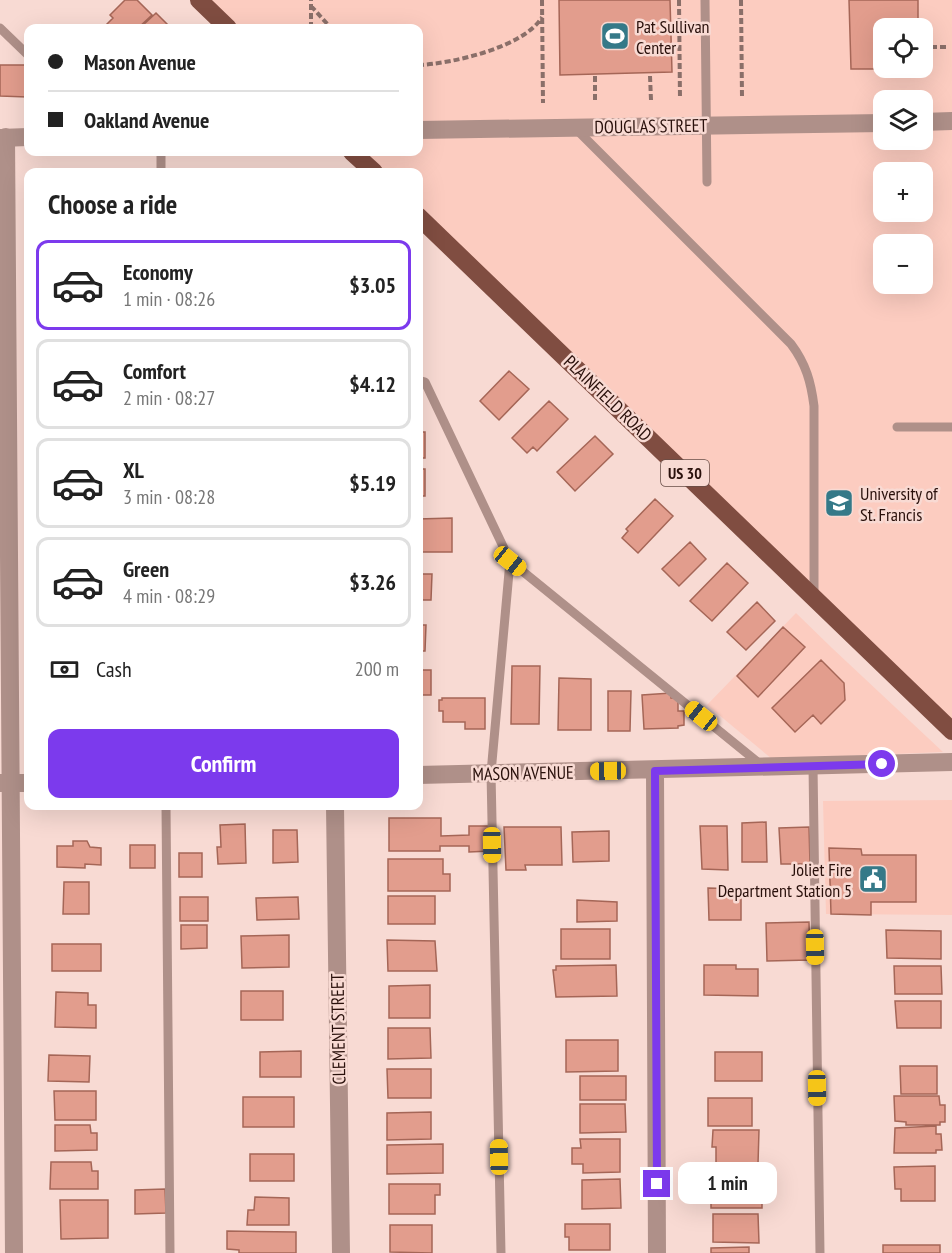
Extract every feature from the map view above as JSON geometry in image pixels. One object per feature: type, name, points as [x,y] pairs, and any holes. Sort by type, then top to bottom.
[{"type":"main road","points":[[199,0],[224,24]]},
{"type":"main road","points":[[356,156],[370,168]]},
{"type":"main road","name":"PLAINFIELD ROAD","points":[[423,221],[952,731]]},
{"type":"street","points":[[933,122],[952,122]]},
{"type":"street","name":"DOUGLAS STREET","points":[[423,130],[873,123]]},
{"type":"street","points":[[14,1253],[5,783],[3,137],[24,137]]},
{"type":"street","name":"MASON AVENUE","points":[[423,775],[952,762]]},
{"type":"street","points":[[655,771],[657,1253]]},
{"type":"street","points":[[5,783],[24,783]]},
{"type":"street","name":"CLEMENT STREET","points":[[335,810],[341,1253]]},
{"type":"lane","points":[[705,0],[706,182]]},
{"type":"lane","points":[[0,28],[24,51]]},
{"type":"lane","points":[[574,127],[791,344],[802,359],[811,381],[814,406],[814,598]]},
{"type":"lane","points":[[423,381],[510,561],[764,767]]},
{"type":"lane","points":[[897,427],[952,427]]},
{"type":"lane","points":[[501,1253],[491,773],[510,561]]},
{"type":"lane","points":[[813,766],[820,1253]]},
{"type":"lane","points":[[166,810],[170,1253]]},
{"type":"path","points":[[311,0],[311,24]]},
{"type":"path","points":[[542,0],[543,103]]},
{"type":"path","points":[[679,0],[680,99]]},
{"type":"path","points":[[741,0],[742,98]]},
{"type":"path","points":[[311,6],[327,24]]},
{"type":"path","points":[[423,64],[462,59],[484,53],[517,38],[539,23],[542,17]]},
{"type":"path","points":[[933,47],[946,47]]},
{"type":"path","points":[[595,76],[595,101]]},
{"type":"path","points":[[651,76],[651,100]]},
{"type":"shaded area","name":"University of St. Francis","points":[[210,0],[952,0],[952,722],[423,209],[423,168],[382,168],[368,156],[423,156],[423,24],[235,24]]},
{"type":"shaded area","points":[[796,613],[943,752],[772,759],[707,705]]},
{"type":"shaded area","points":[[952,800],[952,915],[826,914],[823,801]]},
{"type":"building","points":[[125,0],[137,0],[152,15],[142,24],[107,24],[113,18],[110,15]]},
{"type":"building","name":"Pat Sullivan Center","points":[[559,0],[670,0],[672,72],[560,75]]},
{"type":"building","points":[[849,0],[918,0],[918,18],[873,18],[873,69],[851,69]]},
{"type":"building","points":[[156,13],[167,24],[144,24]]},
{"type":"building","points":[[0,65],[24,65],[24,97],[0,96]]},
{"type":"building","points":[[509,371],[529,389],[499,420],[480,401]]},
{"type":"building","points":[[549,401],[568,419],[537,451],[533,447],[527,453],[512,438]]},
{"type":"building","points":[[423,432],[425,432],[425,458],[423,458]]},
{"type":"building","points":[[595,436],[613,454],[575,491],[557,472]]},
{"type":"building","points":[[423,469],[425,469],[425,496],[423,496]]},
{"type":"building","points":[[655,499],[673,516],[638,553],[622,538],[628,531],[626,529]]},
{"type":"building","points":[[452,518],[452,552],[423,552],[423,519]]},
{"type":"building","points":[[690,542],[706,559],[679,586],[662,569]]},
{"type":"building","points":[[727,563],[748,583],[712,621],[690,601]]},
{"type":"building","points":[[423,574],[432,574],[431,600],[423,600]]},
{"type":"building","points":[[757,602],[775,621],[746,650],[727,632]]},
{"type":"building","points":[[423,625],[426,625],[425,651],[423,651]]},
{"type":"building","points":[[783,627],[805,647],[758,697],[737,676]]},
{"type":"building","points":[[821,660],[844,683],[845,700],[821,724],[813,715],[795,732],[772,708]]},
{"type":"building","points":[[512,666],[540,666],[539,724],[511,724]]},
{"type":"building","points":[[423,670],[431,670],[431,695],[423,695]]},
{"type":"building","points":[[559,678],[591,679],[591,730],[558,730]]},
{"type":"building","points":[[608,691],[631,691],[630,731],[608,731]]},
{"type":"building","points":[[671,693],[671,698],[678,698],[678,711],[684,711],[684,725],[678,728],[644,729],[642,695]]},
{"type":"building","points":[[442,698],[485,698],[485,729],[465,729],[465,722],[443,722],[443,711],[439,711],[439,700]]},
{"type":"building","points":[[389,818],[441,818],[441,836],[469,835],[469,826],[491,826],[491,851],[469,852],[469,846],[440,846],[440,851],[389,851]]},
{"type":"building","points":[[766,822],[767,862],[742,862],[742,823]]},
{"type":"building","points":[[245,824],[246,863],[218,864],[217,847],[221,847],[220,825]]},
{"type":"building","points":[[700,826],[727,826],[728,870],[702,869]]},
{"type":"building","points":[[504,827],[561,827],[562,865],[525,865],[526,870],[506,870]]},
{"type":"building","points":[[809,827],[810,864],[781,864],[779,828]]},
{"type":"building","points":[[273,830],[297,830],[298,862],[273,863]]},
{"type":"building","points":[[609,831],[609,861],[573,862],[572,832]]},
{"type":"building","points":[[73,841],[87,841],[90,847],[101,848],[101,865],[85,864],[85,868],[57,867],[57,846],[73,846]]},
{"type":"building","points":[[130,845],[155,845],[155,868],[130,868]]},
{"type":"building","name":"Joliet Fire Department Station 5","points":[[829,848],[861,849],[862,855],[916,855],[916,902],[871,902],[871,915],[831,914]]},
{"type":"building","points":[[179,853],[202,853],[202,877],[179,877]]},
{"type":"building","points":[[388,859],[443,859],[443,874],[450,874],[450,891],[388,891]]},
{"type":"building","points":[[64,882],[89,882],[89,914],[63,914]]},
{"type":"building","points":[[708,888],[741,889],[741,920],[709,920]]},
{"type":"building","points":[[388,896],[435,896],[435,924],[388,924]]},
{"type":"building","points":[[180,897],[208,897],[208,921],[180,921]]},
{"type":"building","points":[[298,897],[299,919],[257,920],[256,898]]},
{"type":"building","points":[[577,900],[617,902],[617,921],[577,922]]},
{"type":"building","points":[[809,922],[810,960],[767,961],[766,923]]},
{"type":"building","points":[[181,925],[207,925],[207,948],[181,949]]},
{"type":"building","points":[[561,929],[610,929],[610,959],[561,959]]},
{"type":"building","points":[[886,930],[941,931],[941,959],[887,958]]},
{"type":"building","points":[[289,935],[289,967],[242,968],[241,936]]},
{"type":"building","points":[[387,940],[435,941],[437,971],[388,971]]},
{"type":"building","points":[[52,944],[101,944],[101,971],[52,971]]},
{"type":"building","points":[[616,965],[617,996],[556,997],[553,970],[556,970],[556,966]]},
{"type":"building","points":[[704,965],[736,965],[736,969],[758,969],[758,996],[704,995]]},
{"type":"building","points":[[894,966],[941,966],[942,994],[895,994]]},
{"type":"building","points":[[430,985],[430,1018],[389,1018],[389,986]]},
{"type":"building","points":[[241,991],[283,991],[283,1020],[241,1020]]},
{"type":"building","points":[[56,992],[88,993],[88,1005],[96,1005],[96,1028],[55,1027]]},
{"type":"building","points":[[895,1001],[941,1001],[941,1028],[897,1028]]},
{"type":"building","points":[[388,1028],[430,1028],[431,1058],[388,1059]]},
{"type":"building","points":[[566,1040],[618,1040],[618,1071],[566,1072]]},
{"type":"building","points":[[301,1051],[301,1077],[260,1077],[260,1052]]},
{"type":"building","points":[[715,1052],[762,1052],[762,1081],[715,1081]]},
{"type":"building","points":[[49,1055],[90,1056],[89,1082],[48,1081]]},
{"type":"building","points":[[900,1066],[937,1066],[937,1094],[901,1094]]},
{"type":"building","points":[[387,1069],[431,1069],[431,1098],[388,1098]]},
{"type":"building","points":[[580,1076],[626,1076],[626,1100],[580,1100]]},
{"type":"building","points":[[54,1091],[96,1091],[96,1120],[55,1120]]},
{"type":"building","points":[[894,1096],[939,1096],[940,1105],[945,1105],[945,1122],[940,1122],[940,1125],[906,1125],[906,1122],[895,1121]]},
{"type":"building","points":[[243,1097],[294,1097],[294,1127],[243,1127]]},
{"type":"building","points":[[708,1098],[752,1098],[752,1126],[708,1126]]},
{"type":"building","points":[[580,1104],[625,1104],[626,1132],[580,1133]]},
{"type":"building","points":[[431,1112],[431,1139],[387,1140],[387,1113]]},
{"type":"building","points":[[55,1125],[90,1125],[91,1133],[97,1133],[97,1150],[55,1151]]},
{"type":"building","points":[[936,1126],[936,1134],[941,1134],[942,1150],[936,1150],[936,1153],[894,1153],[895,1128]]},
{"type":"building","points":[[713,1130],[759,1130],[758,1164],[716,1163],[716,1147],[712,1147]]},
{"type":"building","points":[[580,1139],[620,1139],[620,1172],[583,1173],[583,1164],[572,1164],[572,1148],[581,1148]]},
{"type":"building","points":[[443,1144],[443,1173],[387,1174],[387,1145]]},
{"type":"building","points":[[250,1154],[294,1154],[294,1181],[250,1181]]},
{"type":"building","points":[[51,1162],[91,1162],[92,1171],[98,1171],[98,1189],[50,1189]]},
{"type":"building","points":[[935,1166],[935,1201],[901,1201],[901,1189],[895,1189],[894,1167]]},
{"type":"building","points":[[714,1172],[762,1172],[762,1208],[711,1208]]},
{"type":"building","points":[[620,1179],[621,1208],[582,1209],[582,1180]]},
{"type":"building","points":[[389,1184],[440,1184],[440,1195],[435,1195],[435,1214],[389,1214]]},
{"type":"building","points":[[165,1189],[166,1213],[135,1214],[135,1190]]},
{"type":"building","points":[[255,1197],[289,1198],[289,1225],[247,1225],[248,1210],[254,1210]]},
{"type":"building","points":[[60,1200],[108,1200],[108,1238],[61,1239]]},
{"type":"building","points":[[713,1214],[758,1214],[759,1243],[713,1242]]},
{"type":"building","points":[[565,1224],[610,1224],[610,1250],[569,1250],[569,1237],[565,1237]]},
{"type":"building","points":[[390,1225],[432,1225],[432,1253],[390,1252]]},
{"type":"building","points":[[227,1231],[296,1232],[296,1253],[239,1253],[239,1250],[227,1249]]},
{"type":"building","points":[[883,1245],[940,1245],[940,1253],[883,1253]]},
{"type":"building","points":[[749,1247],[749,1253],[711,1253],[711,1248]]},
{"type":"place","name":"Pat Sullivan Center","points":[[615,36]]},
{"type":"place","name":"University of St. Francis","points":[[839,503]]},
{"type":"place","name":"Joliet Fire Department Station 5","points":[[873,879]]},
{"type":"route","points":[[657,1184],[655,771],[882,764]]}]
